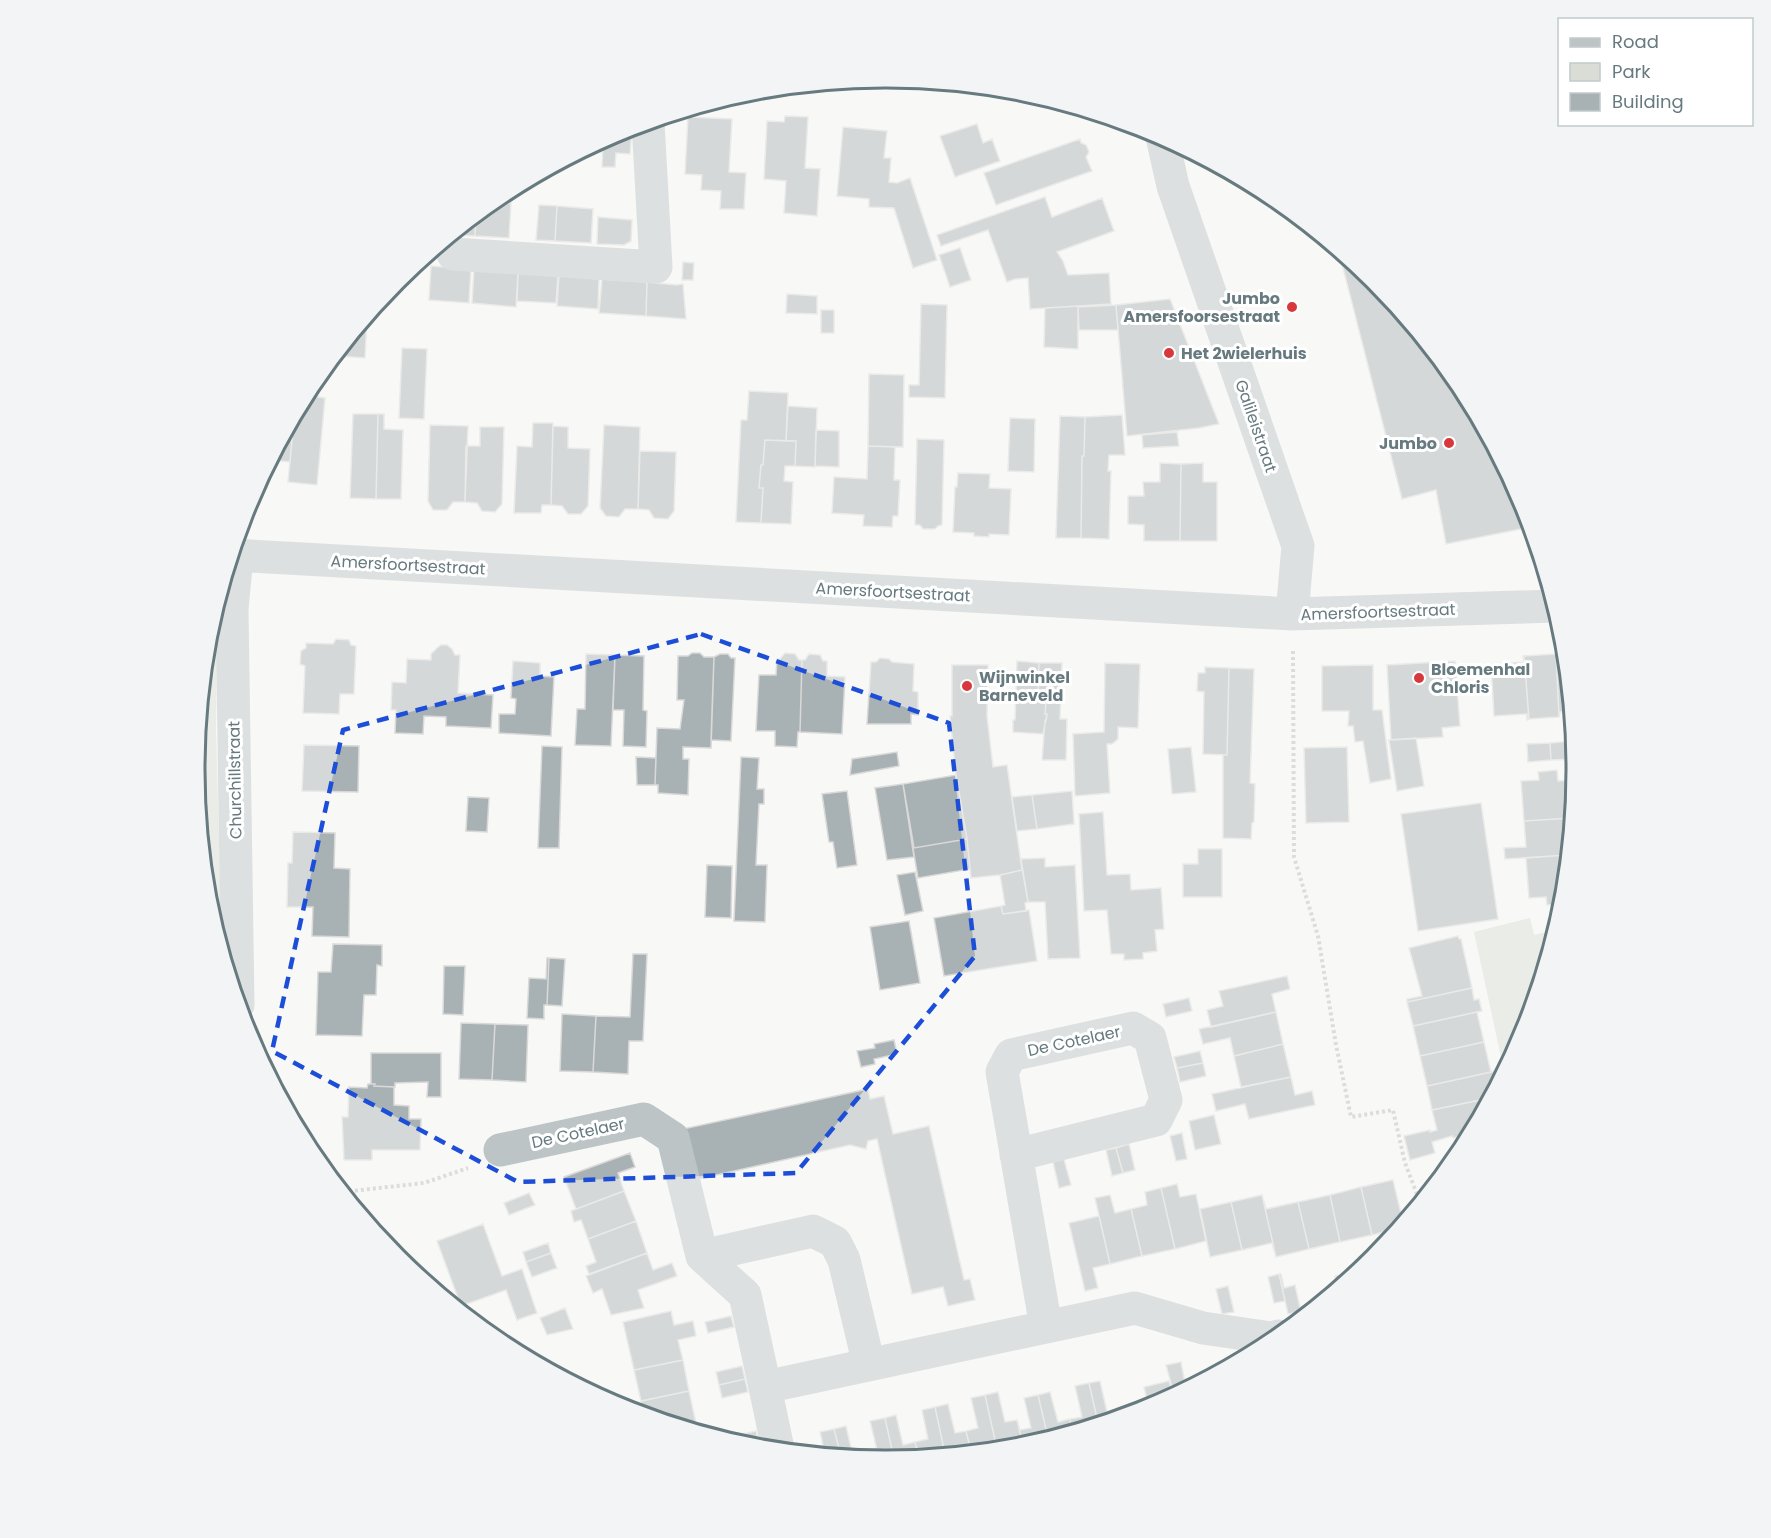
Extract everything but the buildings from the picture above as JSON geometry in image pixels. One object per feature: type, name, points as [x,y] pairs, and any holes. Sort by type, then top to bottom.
[{"type":"street","points":[[453,254],[656,267],[649,132]]},
{"type":"street","name":"Galileistraat","points":[[1165,149],[1173,186],[1298,546],[1292,614]]},
{"type":"street","name":"Amersfoortsestraat","points":[[239,556],[1292,614],[1546,606]]},
{"type":"street","name":"Churchillstraat","points":[[233,576],[238,977]]},
{"type":"street","name":"De Cotelaer","points":[[1016,1155],[1156,1120],[1166,1100],[1150,1038],[1133,1028],[1011,1055],[1002,1072],[1016,1155],[1046,1327]]},
{"type":"street","name":"De Cotelaer","points":[[500,1150],[644,1119],[672,1138],[702,1256]]},
{"type":"street","points":[[702,1256],[813,1231],[835,1242],[844,1260],[868,1365]]},
{"type":"street","points":[[702,1256],[745,1295],[775,1440]]},
{"type":"street","points":[[765,1387],[1135,1308],[1203,1328],[1261,1337]]},
{"type":"path","points":[[1292,614],[1294,857],[1318,936],[1336,1045],[1351,1116],[1393,1110],[1405,1163],[1417,1193]]},
{"type":"path","points":[[352,1191],[424,1183],[485,1162],[500,1150]]},
{"type":"highlighted area","points":[[701,634],[949,723],[975,956],[796,1173],[518,1182],[272,1051],[343,730]]},
{"type":"green space","points":[[217,644],[216,729],[221,915],[206,814],[205,769],[206,724]]},
{"type":"green space","points":[[1530,918],[1534,935],[1546,932],[1530,988],[1501,1058],[1474,932]]},
{"type":"place","name":"Jumbo Amersfoorsestraat","points":[[1292,307]]},
{"type":"place","name":"Het 2wielerhuis","points":[[1169,353]]},
{"type":"place","name":"Jumbo","points":[[1449,443]]},
{"type":"place","name":"Bloemenhal Chloris","points":[[1419,678]]},
{"type":"place","name":"Wijnwinkel Barneveld","points":[[967,686]]}]
